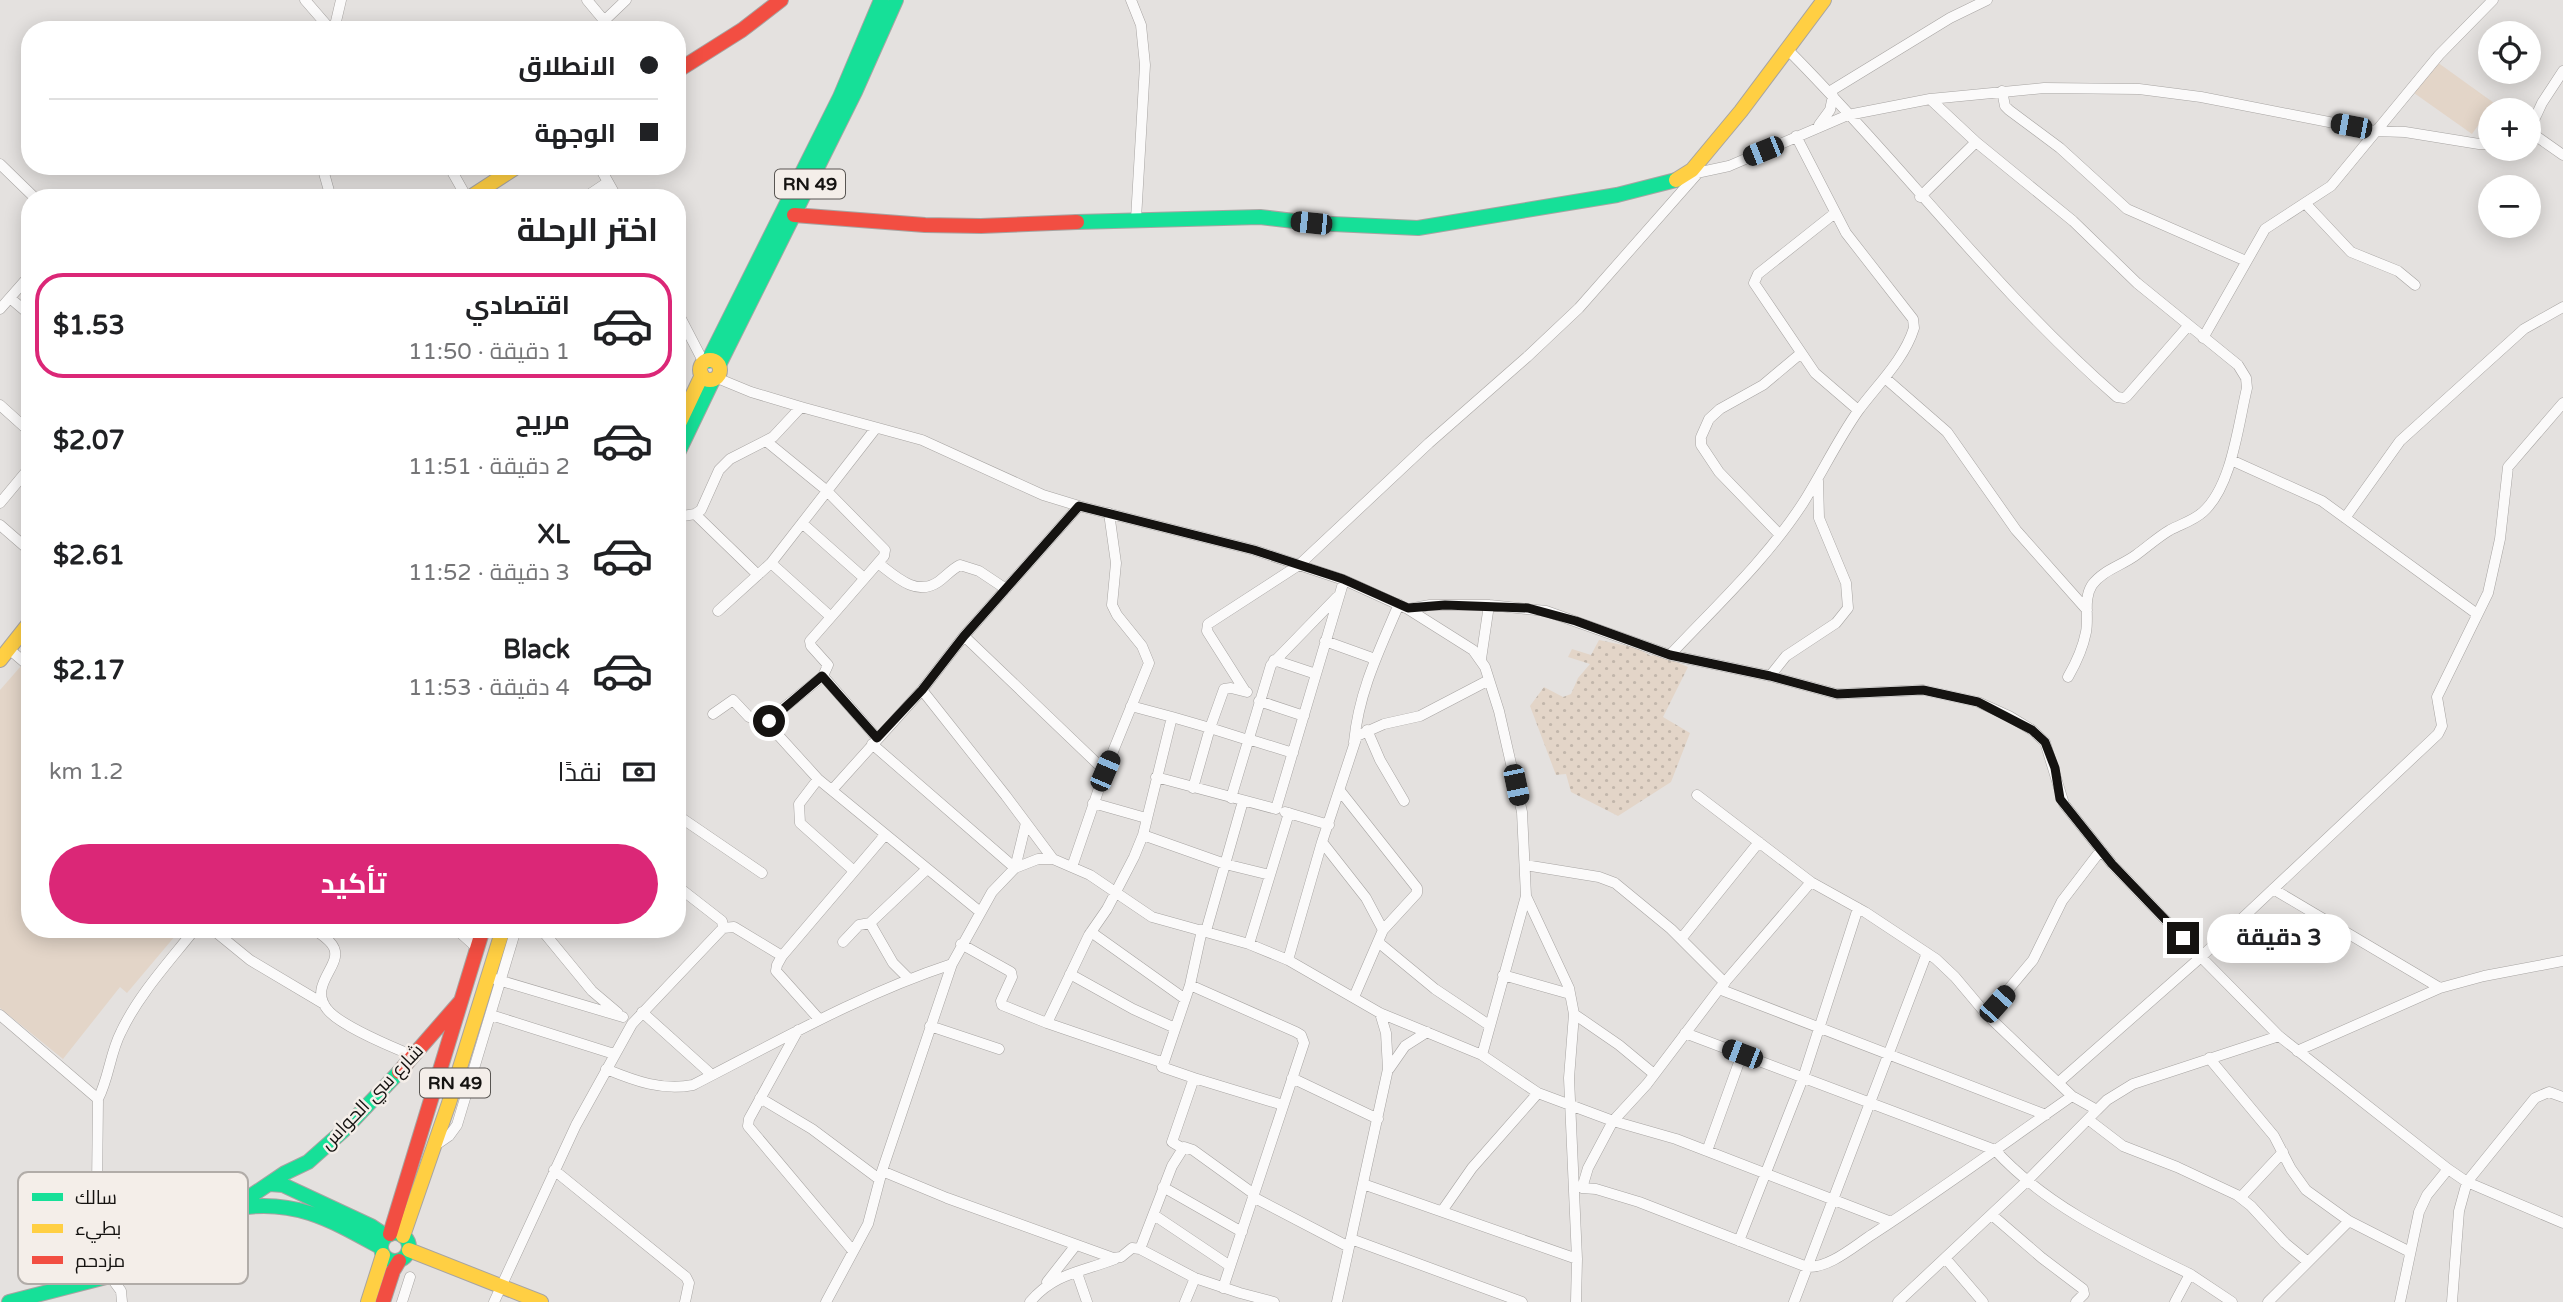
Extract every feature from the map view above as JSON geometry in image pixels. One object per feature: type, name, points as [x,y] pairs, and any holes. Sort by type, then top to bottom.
[{"type":"street","points":[[305,0],[324,21]]},
{"type":"street","points":[[335,21],[341,0]]},
{"type":"street","points":[[587,0],[605,20],[626,0]]},
{"type":"street","points":[[686,65],[742,30],[781,0]]},
{"type":"street","name":"RN 49","points":[[686,431],[710,370],[840,97],[881,0]]},
{"type":"street","name":"RN 49","points":[[686,412],[794,215],[897,0]]},
{"type":"street","points":[[1131,0],[1141,25],[1146,65],[1136,219]]},
{"type":"street","points":[[1245,691],[1210,637],[1207,626],[1299,565],[1429,443],[1566,322],[1691,174],[1824,0]]},
{"type":"street","points":[[1831,94],[1950,18],[1987,0]]},
{"type":"street","points":[[2203,338],[2268,226],[2332,186],[2439,55],[2493,0]]},
{"type":"street","points":[[1788,50],[1831,94],[2008,293],[2069,356],[2117,397],[2127,396],[2188,326]]},
{"type":"street","points":[[2541,105],[2563,71]]},
{"type":"street","points":[[794,215],[925,225],[981,226],[1260,217],[1342,225],[1432,227],[1606,198],[1729,166],[1848,115],[1930,99],[2044,88],[2139,89],[2201,97],[2375,131],[2405,132],[2478,144]]},
{"type":"street","points":[[2002,91],[2005,106],[2009,110],[2060,148],[2127,209],[2246,261]]},
{"type":"street","points":[[1816,128],[1830,110],[1831,94]]},
{"type":"street","points":[[1930,99],[1976,142],[2073,221],[2137,283],[2238,365],[2246,378],[2231,460],[2217,495],[2193,520],[2169,530],[2132,558],[2102,574],[2091,586],[2087,596],[2086,632],[2078,658],[2068,677]]},
{"type":"street","points":[[1670,655],[1730,595],[1780,536],[1803,503],[1858,410],[1885,378],[1912,334],[1913,319],[1846,233],[1796,136]]},
{"type":"street","points":[[2541,139],[2563,155]]},
{"type":"street","points":[[1920,197],[1976,142]]},
{"type":"street","points":[[0,164],[26,189]]},
{"type":"street","points":[[482,189],[504,175]]},
{"type":"street","points":[[604,175],[612,189]]},
{"type":"street","points":[[598,189],[608,182]]},
{"type":"street","points":[[2305,203],[2351,252],[2398,271],[2415,285]]},
{"type":"street","points":[[1835,213],[1758,274],[1755,280],[1756,289],[1800,354],[1827,385],[1858,410]]},
{"type":"street","points":[[0,309],[21,285]]},
{"type":"street","points":[[10,298],[21,308]]},
{"type":"street","points":[[2345,517],[2400,441],[2524,330],[2563,307]]},
{"type":"street","points":[[686,327],[710,370],[751,392],[922,440],[1031,490],[1079,506],[1254,550],[1343,579],[1403,606],[1466,645],[1481,659],[1499,710],[1522,812],[1525,865],[1526,896],[1482,1055]]},
{"type":"street","points":[[1780,536],[1719,472],[1701,445],[1701,437],[1709,419],[1720,409],[1763,385],[1800,354]]},
{"type":"street","points":[[1885,378],[1947,432],[2016,530],[2087,610]]},
{"type":"street","points":[[2059,1082],[2201,957],[2438,734],[2441,726],[2437,697],[2488,593],[2500,539],[2508,467],[2563,403]]},
{"type":"street","points":[[0,405],[21,424]]},
{"type":"street","points":[[686,516],[695,514],[704,505],[719,470],[743,451],[766,441],[801,407]]},
{"type":"street","points":[[718,611],[771,563],[876,428]]},
{"type":"street","points":[[766,441],[826,490],[885,550],[884,556],[810,643],[828,665],[822,676],[771,718],[769,723]]},
{"type":"street","points":[[2231,460],[2308,493],[2477,614]]},
{"type":"street","points":[[1770,676],[1786,656],[1836,623],[1848,608],[1846,583],[1819,518],[1818,477]]},
{"type":"street","points":[[0,503],[21,478]]},
{"type":"street","points":[[831,790],[922,690],[964,636],[1079,506]]},
{"type":"street","points":[[1072,867],[1105,771],[1149,663],[1142,646],[1116,615],[1112,605],[1116,563],[1109,513]]},
{"type":"street","points":[[695,514],[758,575]]},
{"type":"street","points":[[802,523],[864,578]]},
{"type":"street","points":[[0,525],[21,543]]},
{"type":"street","points":[[771,563],[831,617]]},
{"type":"street","points":[[878,563],[903,582],[921,589],[930,587],[960,565],[979,571],[1006,589]]},
{"type":"street","points":[[1276,810],[1343,579]]},
{"type":"street","points":[[1231,798],[1274,660],[1338,596]]},
{"type":"street","points":[[1481,659],[1489,605]]},
{"type":"street","points":[[1403,606],[1489,605],[1546,611],[1670,655],[1770,676],[1837,694],[1923,690],[1978,702],[2009,716],[2032,730],[2045,742],[2055,768],[2060,799],[2101,850],[2279,1036],[2467,1182],[2563,1223]]},
{"type":"street","points":[[1288,960],[1322,842],[1341,792],[1354,743],[1359,703],[1375,659],[1403,606]]},
{"type":"street","points":[[21,633],[3,654],[21,663]]},
{"type":"street","points":[[964,636],[1105,771]]},
{"type":"street","points":[[1325,641],[1375,659]]},
{"type":"street","points":[[1274,660],[1316,674]]},
{"type":"street","points":[[822,676],[875,741],[1015,868]]},
{"type":"street","points":[[1354,743],[1357,736],[1367,730],[1420,716],[1489,680]]},
{"type":"street","points":[[1193,788],[1224,689],[1245,691],[1304,716]]},
{"type":"street","points":[[922,690],[1053,859]]},
{"type":"street","points":[[713,714],[733,700],[749,717],[769,723],[818,779],[979,911]]},
{"type":"street","points":[[1131,706],[1293,753]]},
{"type":"street","points":[[1047,1023],[1091,932],[1116,892],[1143,835],[1172,717]]},
{"type":"street","points":[[1367,730],[1380,760],[1404,801]]},
{"type":"street","points":[[1156,777],[1329,825]]},
{"type":"street","points":[[818,779],[799,804],[800,823],[854,872]]},
{"type":"street","points":[[1341,792],[1417,888],[1417,893],[1382,930],[1354,997]]},
{"type":"street","points":[[1698,795],[1811,882],[1858,908],[1927,953],[1955,977],[1987,1015],[2072,1096],[2098,1110]]},
{"type":"street","points":[[1243,801],[1185,999],[1162,1067],[1283,1105]]},
{"type":"street","points":[[1093,803],[1146,818]]},
{"type":"street","points":[[1249,944],[1289,813]]},
{"type":"street","points":[[686,821],[762,873]]},
{"type":"street","points":[[1015,868],[1026,823]]},
{"type":"street","points":[[818,1019],[776,971],[776,964],[885,835]]},
{"type":"street","points":[[1143,835],[1225,864],[1270,875]]},
{"type":"street","points":[[1322,842],[1366,898],[1382,930]]},
{"type":"street","points":[[1681,939],[1759,842]]},
{"type":"street","points":[[1987,1015],[2033,960],[2062,901],[2101,850]]},
{"type":"street","points":[[826,1302],[868,1224],[881,1175],[930,1026],[961,944],[992,892],[1015,868],[1038,859],[1053,859],[1090,875],[1152,917],[1249,944],[1288,960],[1380,1013],[1482,1055],[1538,1093],[1613,1122],[1707,1150],[1891,1222]]},
{"type":"street","points":[[1525,865],[1599,877],[1615,883],[1681,939],[1722,986],[1819,1028],[2046,1115]]},
{"type":"street","points":[[843,942],[859,925],[870,923],[927,869]]},
{"type":"street","points":[[1578,1188],[1613,1122],[1722,986],[1811,882]]},
{"type":"street","points":[[2273,889],[2440,988]]},
{"type":"street","points":[[686,893],[722,921],[723,928]]},
{"type":"street","points":[[1526,896],[1556,956],[1570,994],[1574,1014],[1569,1078],[1578,1188],[1576,1302]]},
{"type":"street","points":[[1739,1241],[1803,1078],[1858,908]]},
{"type":"street","points":[[870,923],[884,944],[892,963],[909,979]]},
{"type":"street","points":[[494,1302],[554,1170],[632,1024],[723,928],[734,927],[782,956]]},
{"type":"street","points":[[1091,932],[1185,999]]},
{"type":"street","points":[[100,1172],[98,1099],[110,1058],[130,1015],[188,938]]},
{"type":"street","points":[[223,938],[250,960],[324,1003]]},
{"type":"street","points":[[325,938],[335,950],[334,959],[322,982],[327,1009],[335,1016],[414,1056]]},
{"type":"street","points":[[466,938],[477,948]]},
{"type":"street","name":"RN 49","points":[[368,1302],[389,1241],[480,938]]},
{"type":"street","name":"RN 49","points":[[389,1241],[435,1147],[494,979],[501,938]]},
{"type":"street","points":[[435,1147],[449,1136],[457,1125],[491,1015],[494,979],[512,938]]},
{"type":"street","points":[[548,938],[592,991],[632,1024]]},
{"type":"street","points":[[1378,942],[1435,989],[1489,1025]]},
{"type":"street","points":[[961,944],[1011,972],[1012,977],[1001,1001],[1002,1005],[1161,1062],[1165,1059]]},
{"type":"street","points":[[1794,1302],[1927,953]]},
{"type":"street","points":[[2297,1051],[2440,988],[2484,975],[2563,961]]},
{"type":"street","points":[[606,1069],[634,1080],[669,1088],[693,1085],[818,1019],[909,979],[952,964]]},
{"type":"street","points":[[1070,974],[1133,1009],[1175,1028]]},
{"type":"street","points":[[1503,975],[1570,994]]},
{"type":"street","points":[[494,979],[623,1017]]},
{"type":"street","points":[[1189,985],[1301,1035],[1304,1043],[1223,1288]]},
{"type":"street","name":"شارع سي الحواس","points":[[248,1198],[285,1173],[307,1162],[344,1130],[414,1056],[461,1001]]},
{"type":"street","points":[[642,1012],[712,1075]]},
{"type":"street","points":[[1337,1302],[1388,1069],[1386,1033],[1380,1013]]},
{"type":"street","points":[[1574,1014],[1619,1045],[1654,1074]]},
{"type":"street","points":[[0,1015],[98,1099]]},
{"type":"street","points":[[491,1015],[614,1055]]},
{"type":"street","points":[[930,1026],[999,1049]]},
{"type":"street","points":[[799,1028],[748,1122],[750,1129],[853,1251]]},
{"type":"street","points":[[1388,1069],[1405,1046],[1427,1032]]},
{"type":"street","points":[[1685,1033],[1995,1150],[2042,1194],[2112,1236],[2190,1274],[2232,1302]]},
{"type":"street","points":[[1898,1302],[1992,1215],[2107,1100],[2133,1084],[2279,1036]]},
{"type":"street","points":[[1707,1150],[1742,1054]]},
{"type":"street","points":[[2209,1058],[2274,1136],[2297,1179],[2306,1190],[2349,1221],[2410,1252]]},
{"type":"street","points":[[1194,1078],[1172,1142],[1192,1150],[1254,1196],[1350,1243],[1522,1302]]},
{"type":"street","points":[[1292,1079],[1377,1119]]},
{"type":"street","points":[[2452,1302],[2459,1212],[2467,1182],[2535,1098],[2549,1092],[2563,1097]]},
{"type":"street","points":[[1442,1211],[1472,1168],[1538,1093]]},
{"type":"street","points":[[1578,1188],[1616,1194],[1807,1268],[1833,1259],[1945,1187],[2072,1096]]},
{"type":"street","points":[[760,1098],[881,1175],[1115,1259]]},
{"type":"street","points":[[2089,1120],[2123,1146],[2177,1167],[2241,1197],[2308,1262]]},
{"type":"street","points":[[1140,1249],[1163,1187],[1182,1148]]},
{"type":"street","points":[[2241,1197],[2283,1152]]},
{"type":"street","points":[[2400,1302],[2421,1205],[2448,1169]]},
{"type":"street","points":[[554,1170],[687,1277],[689,1283],[685,1302]]},
{"type":"street","points":[[270,1184],[283,1185],[371,1226],[389,1241],[390,1261],[404,1255],[500,1284],[541,1302]]},
{"type":"street","points":[[1363,1184],[1577,1259]]},
{"type":"street","points":[[1163,1187],[1242,1232]]},
{"type":"street","points":[[248,1207],[267,1203],[290,1205],[389,1241],[408,1242],[404,1255],[393,1271],[383,1302]]},
{"type":"street","points":[[1154,1215],[1230,1266]]},
{"type":"street","points":[[1992,1215],[2083,1289],[2084,1294],[2076,1302]]},
{"type":"street","points":[[2268,1302],[2349,1221]]},
{"type":"street","points":[[1030,1302],[1076,1245]]},
{"type":"street","points":[[1045,1286],[1121,1257],[1128,1249],[1140,1249],[1195,1278],[1274,1302]]},
{"type":"street","points":[[1946,1259],[1983,1302]]},
{"type":"street","points":[[1077,1273],[1087,1302]]},
{"type":"street","points":[[2175,1302],[2190,1274]]},
{"type":"street","points":[[402,1302],[410,1277]]},
{"type":"street","points":[[1185,1302],[1195,1278]]},
{"type":"street","name":"شارع سي الحواس","points":[[9,1302],[80,1284]]},
{"type":"street","points":[[111,1284],[121,1291],[122,1302]]},
{"type":"shaded area","points":[[2437,62],[2487,98],[2478,98],[2478,126],[2472,134],[2414,93]]},
{"type":"shaded area","points":[[1599,640],[1637,648],[1651,656],[1658,654],[1688,667],[1663,717],[1690,733],[1671,782],[1618,816],[1571,792],[1566,774],[1556,775],[1530,706],[1544,687],[1563,697],[1571,694],[1578,678],[1590,664],[1568,657],[1572,649],[1591,655]]},
{"type":"shaded area","points":[[21,666],[21,938],[173,938],[127,993],[120,987],[63,1059],[0,1008],[0,690]]},
{"type":"traffic: fast","points":[[708,361],[840,97],[881,0]]},
{"type":"traffic: fast","points":[[719,365],[855,92],[896,0]]},
{"type":"traffic: fast","points":[[1077,222],[1260,217],[1311,223],[1418,228],[1617,195],[1676,180]]},
{"type":"traffic: fast","points":[[686,436],[713,380]]},
{"type":"traffic: fast","points":[[248,1198],[285,1173],[308,1162],[344,1130],[399,1072]]},
{"type":"traffic: fast","points":[[270,1184],[283,1185],[371,1226],[386,1236]]},
{"type":"traffic: fast","points":[[248,1207],[278,1206],[312,1214],[380,1247]]},
{"type":"traffic: fast","points":[[395,1233],[405,1237],[409,1247],[405,1257],[395,1261],[385,1257],[381,1247],[385,1237],[395,1233]]},
{"type":"traffic: fast","points":[[9,1302],[79,1284]]},
{"type":"traffic: slow","points":[[1676,180],[1692,170],[1741,111],[1824,0]]},
{"type":"traffic: slow","points":[[483,189],[504,175]]},
{"type":"traffic: slow","points":[[710,360],[717,363],[720,370],[717,377],[710,380],[703,377],[700,370],[703,363],[710,360]]},
{"type":"traffic: slow","points":[[686,409],[702,375]]},
{"type":"traffic: slow","points":[[0,660],[21,633]]},
{"type":"traffic: slow","points":[[403,1236],[449,1103],[500,938]]},
{"type":"traffic: slow","points":[[409,1250],[541,1302]]},
{"type":"traffic: slow","points":[[368,1302],[383,1255]]},
{"type":"traffic: jam","points":[[686,65],[742,30],[781,0]]},
{"type":"traffic: jam","points":[[794,215],[925,225],[981,226],[1077,222]]},
{"type":"traffic: jam","points":[[390,1234],[480,938]]},
{"type":"traffic: jam","points":[[399,1072],[460,1002]]},
{"type":"traffic: jam","points":[[383,1302],[399,1261]]},
{"type":"route","points":[[769,721],[822,676],[877,738],[922,690],[964,636],[1079,506],[1254,550],[1343,579],[1408,608],[1445,605],[1528,608],[1546,611],[1670,655],[1770,676],[1837,694],[1923,690],[1978,702],[2009,716],[2032,730],[2045,742],[2055,768],[2060,799],[2112,864],[2183,938]]}]
